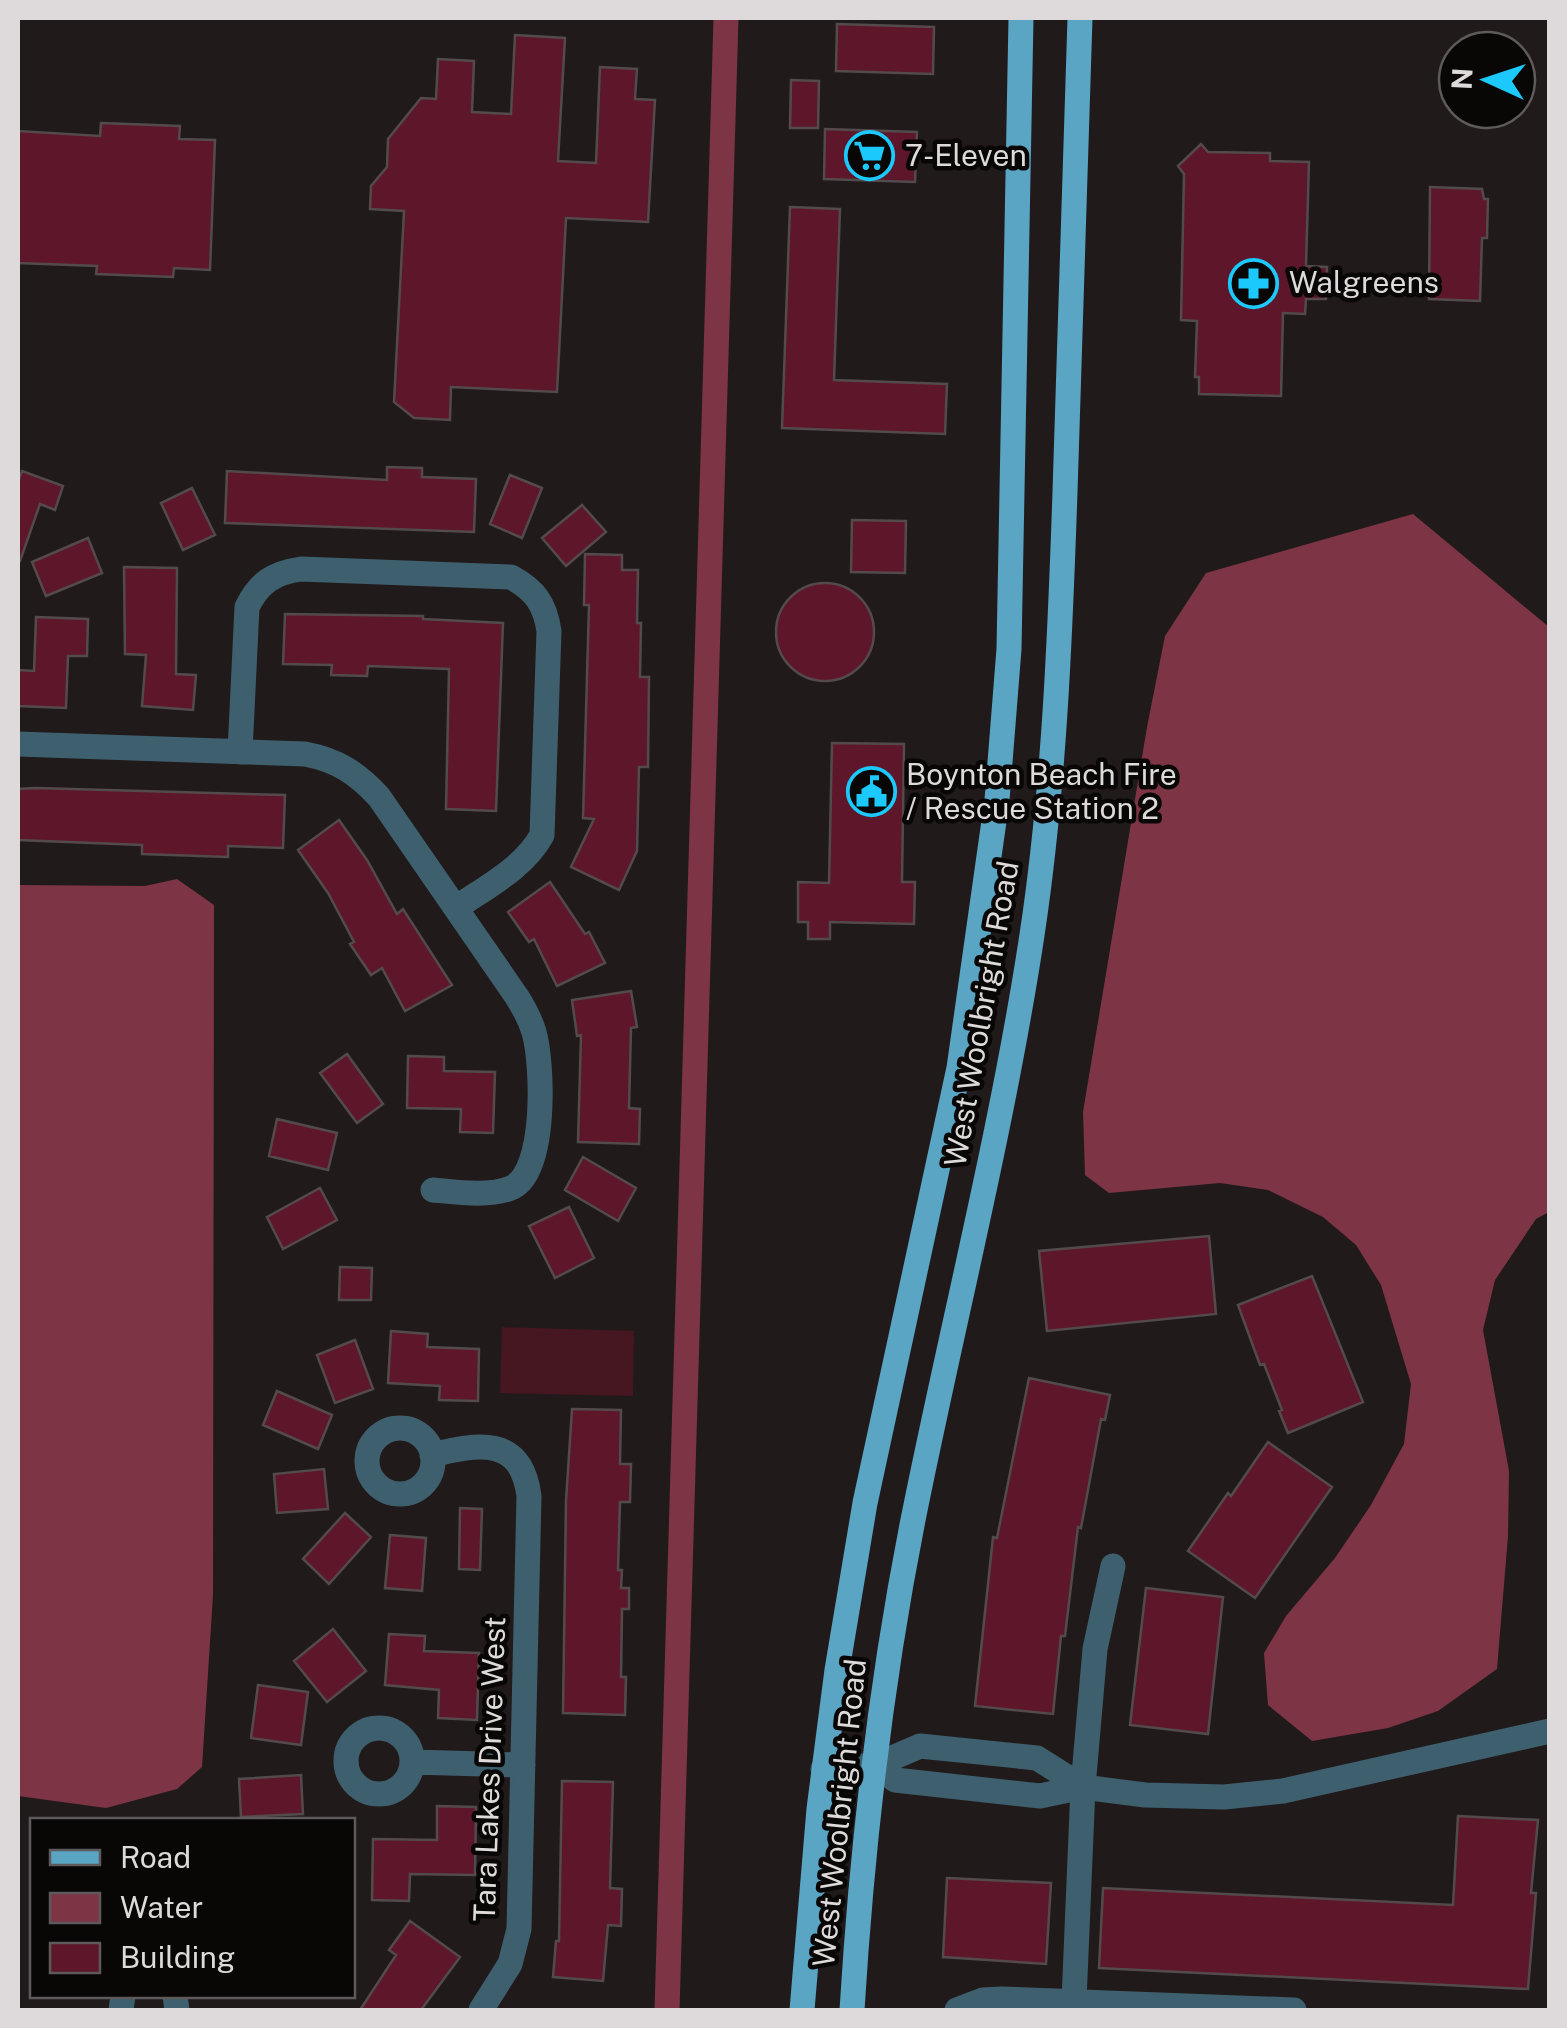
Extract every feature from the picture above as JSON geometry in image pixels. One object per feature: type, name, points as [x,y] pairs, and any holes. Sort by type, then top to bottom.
[{"type":"main road","name":"West Woolbright Road","points":[[802,2010],[823,1769],[865,1504],[958,1068],[997,800],[1008,650],[1021,18]]},
{"type":"main road","name":"West Woolbright Road","points":[[852,2010],[859,1904],[885,1679],[913,1520],[1006,1089],[1048,804],[1061,595],[1080,18]]},
{"type":"street","points":[[240,752],[247,607],[267,580],[300,569],[510,577],[526,586],[538,598],[549,631],[542,835],[520,863],[456,908]]},
{"type":"street","points":[[18,744],[304,754],[339,763],[379,797],[517,996],[534,1030],[539,1068],[537,1143],[534,1161],[525,1176],[512,1188],[468,1193],[433,1190]]},
{"type":"street","name":"Tara Lakes Drive West","points":[[432,1455],[475,1445],[492,1446],[519,1464],[527,1479],[529,1496],[516,1947],[510,1964],[481,2010]]},
{"type":"street","points":[[1074,2001],[1083,1787],[1095,1649],[1114,1566]]},
{"type":"street","points":[[876,1765],[896,1780],[1021,1794],[1040,1796],[1083,1787],[1184,1798],[1283,1791],[1550,1731]]},
{"type":"street","points":[[823,1769],[876,1765],[920,1746],[1038,1758],[1083,1787]]},
{"type":"street","points":[[412,1762],[523,1765]]},
{"type":"street","points":[[957,2010],[983,2000],[1294,2010]]},
{"type":"shaded area","points":[[502,1327],[634,1331],[633,1396],[500,1393]]},
{"type":"water","points":[[1413,514],[1549,627],[1549,1212],[1536,1219],[1495,1280],[1483,1330],[1509,1471],[1497,1669],[1438,1711],[1388,1728],[1312,1741],[1268,1705],[1264,1653],[1286,1616],[1335,1558],[1371,1505],[1404,1444],[1411,1384],[1381,1285],[1356,1245],[1323,1217],[1268,1190],[1220,1183],[1109,1193],[1085,1175],[1083,1112],[1165,636],[1206,573]]},
{"type":"water","points":[[177,879],[214,905],[213,1595],[202,1767],[177,1789],[106,1808],[18,1796],[18,885],[145,886]]},
{"type":"building","points":[[837,24],[934,27],[933,74],[836,71]]},
{"type":"building","points":[[515,35],[565,38],[558,161],[596,163],[600,67],[637,69],[635,99],[655,100],[648,222],[566,218],[557,392],[451,387],[450,420],[414,418],[394,402],[404,211],[370,209],[371,186],[387,167],[388,139],[421,98],[436,99],[438,59],[474,61],[472,112],[511,114]]},
{"type":"building","points":[[791,80],[819,81],[818,128],[790,128]]},
{"type":"building","points":[[101,123],[180,126],[179,139],[215,140],[210,270],[174,268],[173,277],[96,274],[97,266],[18,263],[18,131],[100,136]]},
{"type":"building","name":"7-Eleven","points":[[825,129],[917,132],[915,182],[824,179]]},
{"type":"building","name":"Walgreens","points":[[1201,144],[1208,152],[1270,153],[1270,161],[1309,162],[1306,266],[1327,267],[1326,299],[1306,299],[1305,314],[1283,313],[1281,396],[1199,394],[1199,377],[1195,377],[1197,321],[1181,320],[1184,174],[1178,166]]},
{"type":"building","points":[[1430,187],[1482,189],[1484,199],[1488,199],[1480,301],[1429,299]]},
{"type":"building","points":[[790,207],[840,209],[834,380],[947,384],[945,434],[782,428]]},
{"type":"building","points":[[387,467],[422,468],[422,477],[476,479],[474,532],[225,523],[227,471],[387,480]]},
{"type":"building","points":[[22,471],[63,486],[55,510],[40,504],[20,561],[18,482]]},
{"type":"building","points":[[510,475],[542,488],[522,538],[490,524]]},
{"type":"building","points":[[192,488],[215,535],[183,550],[161,503]]},
{"type":"building","points":[[582,505],[606,532],[566,566],[542,538]]},
{"type":"building","points":[[852,520],[906,521],[905,573],[851,572]]},
{"type":"building","points":[[88,538],[102,573],[46,596],[32,562]]},
{"type":"building","points":[[585,554],[622,555],[622,570],[638,570],[640,677],[649,677],[648,767],[639,767],[637,851],[619,890],[571,867],[594,819],[583,818],[589,605],[584,605]]},
{"type":"building","points":[[124,567],[177,568],[176,674],[196,675],[193,710],[142,706],[146,655],[125,654]]},
{"type":"building","points":[[825,583],[844,587],[859,598],[870,613],[874,632],[870,651],[859,666],[844,677],[825,681],[806,677],[791,666],[780,651],[776,632],[780,613],[791,598],[806,587]]},
{"type":"building","points":[[285,614],[423,616],[503,623],[496,811],[446,809],[449,669],[368,666],[367,676],[331,675],[332,665],[283,664]]},
{"type":"building","points":[[36,617],[88,619],[87,656],[68,656],[66,708],[18,706],[18,670],[34,671]]},
{"type":"building","points":[[832,743],[904,744],[902,882],[915,882],[914,924],[830,922],[830,939],[808,939],[808,922],[798,922],[798,882],[829,883]]},
{"type":"building","points":[[18,789],[285,795],[283,848],[228,846],[228,857],[142,854],[142,845],[18,840]]},
{"type":"building","points":[[339,820],[397,914],[403,909],[452,985],[405,1011],[382,968],[371,975],[350,944],[354,942],[328,893],[298,850]]},
{"type":"building","points":[[550,882],[585,934],[589,932],[605,963],[557,986],[534,939],[529,942],[508,912]]},
{"type":"building","points":[[631,991],[637,1027],[631,1028],[629,1108],[640,1109],[639,1144],[578,1142],[581,1035],[577,1036],[572,1000]]},
{"type":"building","points":[[347,1054],[383,1104],[357,1123],[320,1073]]},
{"type":"building","points":[[408,1056],[444,1057],[444,1071],[495,1072],[493,1133],[460,1132],[461,1109],[407,1108]]},
{"type":"building","points":[[277,1119],[337,1133],[328,1170],[269,1156]]},
{"type":"building","points":[[583,1157],[636,1188],[618,1221],[565,1190]]},
{"type":"building","points":[[320,1188],[337,1220],[283,1249],[267,1217]]},
{"type":"building","points":[[569,1207],[594,1258],[555,1278],[529,1226]]},
{"type":"building","points":[[1209,1236],[1216,1314],[1047,1331],[1039,1251]]},
{"type":"building","points":[[340,1267],[372,1268],[371,1300],[339,1300]]},
{"type":"building","points":[[1312,1276],[1363,1402],[1288,1433],[1238,1305]]},
{"type":"building","points":[[391,1331],[428,1334],[427,1347],[479,1349],[478,1401],[439,1400],[440,1386],[388,1383]]},
{"type":"building","points":[[355,1340],[373,1389],[335,1403],[317,1355]]},
{"type":"building","points":[[1029,1378],[1110,1395],[1105,1420],[1101,1419],[1081,1528],[1078,1527],[1053,1714],[975,1706],[993,1537],[997,1538]]},
{"type":"building","points":[[277,1391],[332,1415],[318,1449],[263,1425]]},
{"type":"building","points":[[572,1409],[621,1410],[620,1464],[631,1464],[630,1502],[620,1502],[618,1570],[622,1570],[621,1588],[629,1588],[629,1609],[622,1609],[625,1715],[563,1713],[566,1501]]},
{"type":"building","points":[[1268,1442],[1332,1487],[1255,1598],[1188,1551]]},
{"type":"building","points":[[324,1469],[328,1509],[277,1513],[274,1474]]},
{"type":"building","points":[[460,1508],[482,1509],[480,1570],[459,1569]]},
{"type":"building","points":[[345,1513],[371,1537],[329,1584],[303,1559]]},
{"type":"building","points":[[390,1535],[426,1538],[422,1591],[385,1588]]},
{"type":"building","points":[[1146,1588],[1223,1597],[1208,1734],[1130,1725]]},
{"type":"building","points":[[333,1629],[366,1671],[327,1702],[294,1661]]},
{"type":"building","points":[[389,1634],[425,1636],[424,1651],[479,1653],[477,1720],[438,1718],[439,1690],[385,1685]]},
{"type":"building","points":[[258,1685],[308,1692],[301,1745],[251,1738]]},
{"type":"building","points":[[301,1775],[303,1814],[241,1817],[239,1779]]},
{"type":"building","points":[[562,1781],[613,1782],[610,1888],[622,1889],[621,1926],[608,1925],[603,1981],[553,1977],[559,1941]]},
{"type":"building","points":[[437,1806],[476,1807],[475,1875],[410,1874],[409,1901],[372,1900],[373,1839],[437,1840]]},
{"type":"building","points":[[1458,1816],[1538,1820],[1528,1989],[1099,1968],[1103,1888],[1453,1905]]},
{"type":"building","points":[[947,1878],[1051,1883],[1046,1964],[943,1957]]},
{"type":"building","points":[[410,1921],[460,1957],[421,2010],[360,2010],[396,1955],[389,1950]]},
{"type":"waterway","points":[[667,2010],[726,18]]},
{"type":"place","name":"7-Eleven","points":[[870,156]]},
{"type":"place","name":"Walgreens","points":[[1254,283]]},
{"type":"place","name":"Boynton Beach Fire / Rescue Station 2","points":[[871,792]]}]
